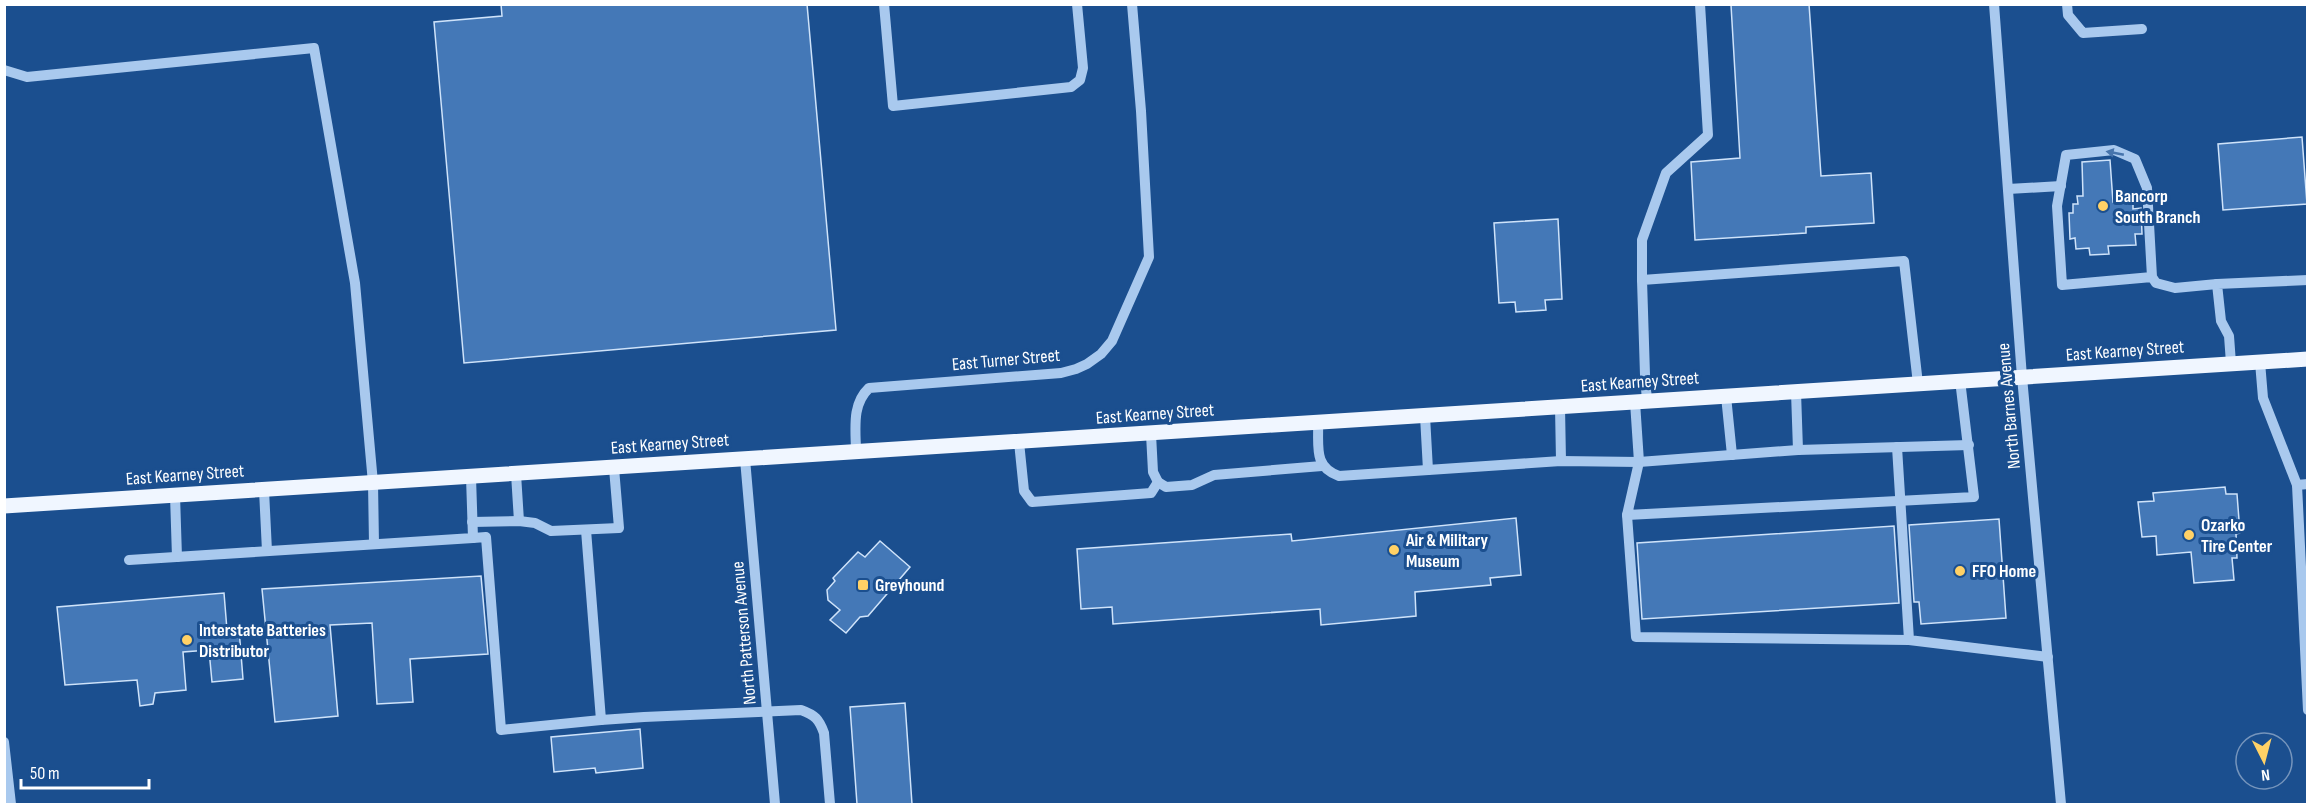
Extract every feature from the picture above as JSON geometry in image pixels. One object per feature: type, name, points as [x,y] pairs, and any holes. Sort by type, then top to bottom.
[{"type":"main road","name":"East Kearney Street","points":[[4,506],[2307,359]]},
{"type":"street","points":[[884,4],[893,106],[1071,87],[1080,80],[1083,68],[1077,4]]},
{"type":"street","name":"East Turner Street","points":[[856,453],[856,408],[861,396],[868,388],[1061,373],[1087,364],[1101,354],[1112,341],[1149,257],[1146,177],[1132,4]]},
{"type":"street","points":[[1700,4],[1708,135],[1666,173],[1642,240],[1645,375],[1641,402],[1639,462],[1627,516],[1636,637],[1909,640],[2048,657]]},
{"type":"street","name":"North Barnes Avenue","points":[[1994,4],[2022,377],[2061,804]]},
{"type":"street","points":[[2067,4],[2068,15],[2083,33],[2142,29]]},
{"type":"street","points":[[4,70],[27,77],[314,48],[355,283],[373,483],[374,544]]},
{"type":"street","points":[[2152,277],[2062,285],[2057,206],[2067,155],[2114,150],[2135,159],[2147,188],[2152,277],[2156,283],[2175,288],[2307,280]]},
{"type":"street","points":[[2008,189],[2061,186]]},
{"type":"street","points":[[1642,280],[1904,261],[1918,384]]},
{"type":"street","points":[[2217,284],[2221,321],[2229,336],[2230,363]]},
{"type":"street","points":[[2260,362],[2263,398],[2302,484],[2307,710]]},
{"type":"street","points":[[1627,516],[1974,497],[1970,445],[1960,380]]},
{"type":"street","points":[[1796,392],[1798,450]]},
{"type":"street","points":[[1726,396],[1732,455]]},
{"type":"street","points":[[1560,407],[1561,461]]},
{"type":"street","points":[[1425,416],[1428,470]]},
{"type":"street","points":[[1318,423],[1322,466],[1328,472],[1339,476],[1561,461],[1639,462],[1798,450],[1970,445]]},
{"type":"street","points":[[1151,434],[1152,462],[1158,482],[1166,487],[1192,485],[1214,475],[1322,466]]},
{"type":"street","points":[[1019,442],[1024,491],[1032,502],[1151,493],[1158,482]]},
{"type":"street","points":[[1897,447],[1909,640]]},
{"type":"street","name":"North Patterson Avenue","points":[[745,459],[776,804]]},
{"type":"street","points":[[472,522],[519,521],[535,524],[551,531],[619,528],[614,468]]},
{"type":"street","points":[[516,474],[519,521]]},
{"type":"street","points":[[471,477],[473,538]]},
{"type":"street","points":[[264,490],[267,551]]},
{"type":"street","points":[[175,495],[177,557]]},
{"type":"street","points":[[586,530],[601,720]]},
{"type":"street","points":[[129,560],[486,537],[501,730],[644,717],[801,710],[814,714],[821,723],[824,733],[830,804]]},
{"type":"street","points":[[4,742],[10,804]]},
{"type":"building","points":[[501,4],[807,4],[836,330],[464,363],[434,22],[502,16]]},
{"type":"building","points":[[1809,4],[1821,176],[1871,173],[1874,223],[1806,227],[1806,233],[1695,240],[1691,162],[1740,158],[1731,5]]},
{"type":"building","points":[[2302,137],[2307,204],[2223,210],[2218,144]]},
{"type":"building","name":"Bancorp South Branch","points":[[2110,160],[2113,202],[2133,200],[2133,209],[2141,208],[2142,234],[2135,234],[2136,245],[2108,246],[2109,254],[2090,255],[2089,248],[2076,249],[2075,238],[2070,239],[2069,213],[2073,213],[2073,204],[2078,204],[2077,196],[2083,196],[2082,162]]},
{"type":"building","points":[[1558,219],[1562,299],[1545,300],[1546,310],[1516,312],[1515,302],[1499,303],[1494,223]]},
{"type":"building","name":"Ozarko Tire Center","points":[[2225,487],[2226,494],[2237,494],[2240,533],[2236,534],[2237,558],[2232,558],[2234,580],[2194,583],[2191,552],[2157,555],[2156,536],[2142,537],[2138,502],[2154,501],[2153,493]]},
{"type":"building","points":[[1516,518],[1521,575],[1490,578],[1491,585],[1415,592],[1416,616],[1321,625],[1320,609],[1113,624],[1112,607],[1081,609],[1077,549],[1291,534],[1292,541]]},
{"type":"building","name":"FFO Home","points":[[1999,519],[2006,618],[1921,624],[1919,602],[1914,602],[1909,525]]},
{"type":"building","points":[[1894,526],[1899,603],[1642,619],[1637,543]]},
{"type":"building","name":"Greyhound","points":[[880,541],[910,567],[868,616],[860,617],[846,633],[830,620],[840,610],[828,600],[827,590],[835,581],[833,578],[858,552],[865,557]]},
{"type":"building","points":[[481,576],[488,654],[410,659],[413,702],[377,704],[372,623],[330,625],[338,716],[275,722],[262,589]]},
{"type":"building","points":[[224,593],[227,630],[239,629],[243,679],[212,682],[209,650],[183,652],[186,690],[155,693],[153,704],[140,706],[137,680],[65,685],[57,607]]},
{"type":"building","points":[[905,703],[912,804],[857,804],[850,707]]},
{"type":"building","points":[[640,729],[643,768],[596,773],[595,768],[554,772],[551,737]]},
{"type":"place","name":"Bancorp South Branch","points":[[2103,206]]},
{"type":"place","name":"Ozarko Tire Center","points":[[2189,535]]},
{"type":"place","name":"Air & Military Museum","points":[[1394,550]]},
{"type":"place","name":"FFO Home","points":[[1960,571]]},
{"type":"place","name":"Greyhound","points":[[863,585]]},
{"type":"place","name":"Interstate Batteries Distributor","points":[[187,640]]}]
